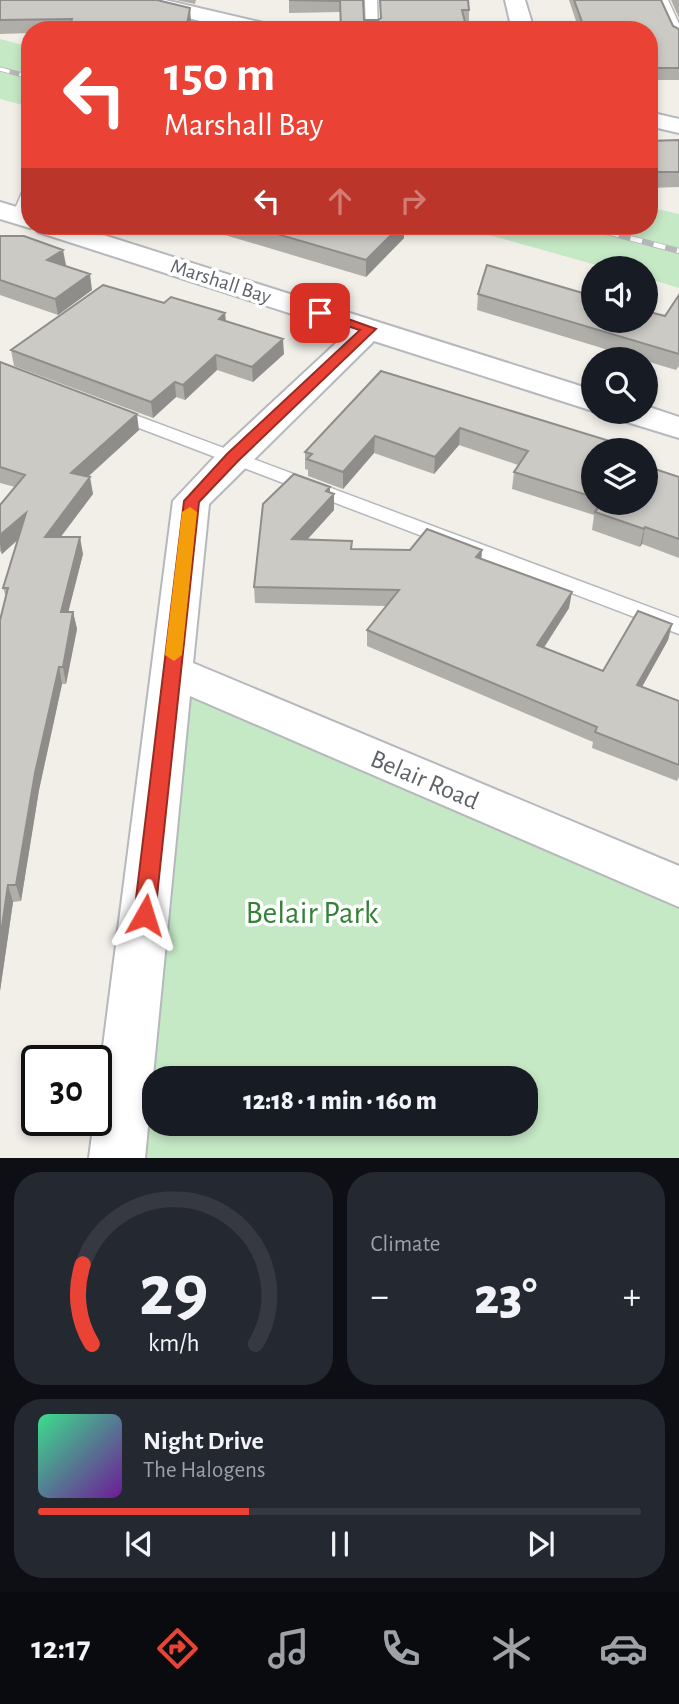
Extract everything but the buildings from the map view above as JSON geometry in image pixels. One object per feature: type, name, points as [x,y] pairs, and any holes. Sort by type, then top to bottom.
[{"type":"street","points":[[139,0],[229,11],[247,21]]},
{"type":"street","points":[[515,0],[521,21]]},
{"type":"street","points":[[658,121],[679,126]]},
{"type":"street","name":"Marshall Bay","points":[[76,235],[581,397]]},
{"type":"street","points":[[117,1158],[191,501],[233,457],[369,329]]},
{"type":"street","points":[[658,421],[679,428]]},
{"type":"street","name":"Belair Road","points":[[172,671],[679,887]]},
{"type":"lane","points":[[371,0],[372,21]]},
{"type":"lane","points":[[662,0],[679,37]]},
{"type":"lane","points":[[90,403],[679,626]]},
{"type":"green space","points":[[0,39],[21,45],[21,105],[0,99]]},
{"type":"green space","points":[[658,209],[679,214],[679,288],[658,282],[658,256],[581,256],[581,261],[489,235],[658,235]]},
{"type":"green space","name":"Belair Park","points":[[172,671],[679,887],[679,1158],[117,1158]]},
{"type":"railway","points":[[0,69],[21,75]]},
{"type":"railway","points":[[618,235],[679,251]]},
{"type":"slow traffic","points":[[174,655],[190,512]]},
{"type":"route","points":[[145,915],[191,501],[233,457],[369,329],[320,313]]}]
